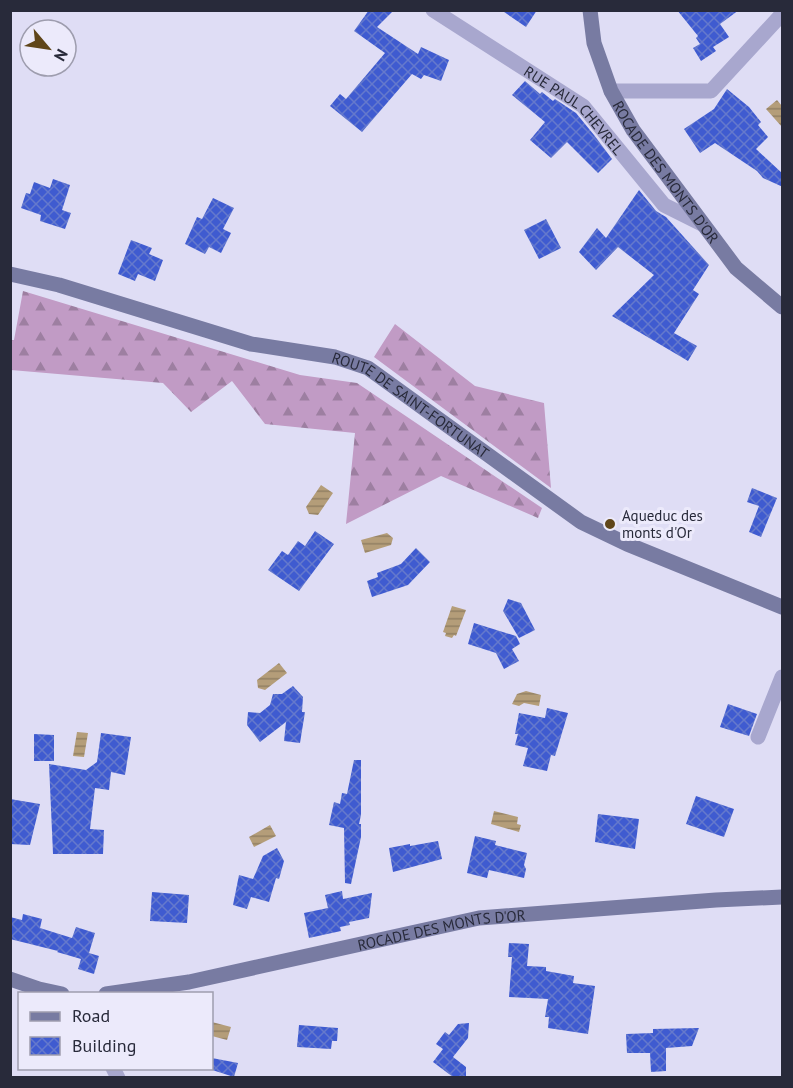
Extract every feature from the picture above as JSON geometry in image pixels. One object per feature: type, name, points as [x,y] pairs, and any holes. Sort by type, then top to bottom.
[{"type":"street","name":"RUE PAUL CHEVREL","points":[[433,10],[583,106],[664,205],[702,224]]},
{"type":"street","name":"ROCADE DES MONTS D'OR","points":[[590,10],[594,43],[611,91],[633,130],[736,268],[783,307]]},
{"type":"street","points":[[611,91],[630,89],[711,91],[783,14]]},
{"type":"street","name":"ROUTE DE SAINT-FORTUNAT","points":[[10,274],[59,285],[251,344],[335,357],[368,368],[581,522],[627,544],[783,607]]},
{"type":"street","points":[[758,737],[783,677]]},
{"type":"street","name":"ROCADE DES MONTS D'OR","points":[[114,992],[189,982],[479,918],[783,897]]},
{"type":"street","points":[[10,980],[56,992]]},
{"type":"green space","points":[[23,291],[300,375],[357,383],[542,508],[538,518],[441,476],[346,524],[355,433],[265,424],[232,381],[191,412],[163,383],[11,370],[11,340],[14,340]]},
{"type":"green space","points":[[395,324],[475,386],[544,403],[551,488],[374,357]]},
{"type":"shaded area","points":[[777,100],[782,106],[782,127],[766,109]]},
{"type":"shaded area","points":[[321,485],[333,493],[318,515],[309,514],[306,507]]},
{"type":"shaded area","points":[[387,533],[393,538],[391,545],[365,553],[361,540]]},
{"type":"shaded area","points":[[452,606],[466,610],[456,636],[452,638],[445,636],[446,633],[443,632]]},
{"type":"shaded area","points":[[279,663],[287,673],[265,690],[258,688],[257,680]]},
{"type":"shaded area","points":[[526,691],[541,695],[539,706],[524,703],[519,706],[512,704],[517,694]]},
{"type":"shaded area","points":[[77,732],[88,733],[84,757],[73,756]]},
{"type":"shaded area","points":[[494,811],[518,817],[517,824],[521,825],[519,832],[491,824]]},
{"type":"shaded area","points":[[270,825],[276,836],[254,847],[249,837]]},
{"type":"shaded area","points":[[213,1022],[231,1027],[227,1040],[213,1036]]},
{"type":"building","points":[[369,10],[394,10],[377,27],[418,54],[421,47],[449,60],[441,81],[424,75],[421,79],[412,74],[362,132],[330,106],[340,94],[346,99],[385,53],[354,31]]},
{"type":"building","points":[[501,10],[537,10],[526,27]]},
{"type":"building","points":[[677,10],[739,10],[720,24],[729,37],[713,47],[716,51],[701,61],[693,48],[700,44],[696,38],[698,36]]},
{"type":"building","points":[[525,81],[540,94],[542,92],[553,101],[555,99],[576,113],[594,135],[612,159],[598,173],[567,142],[551,158],[530,140],[545,122],[512,95]]},
{"type":"building","points":[[727,89],[749,107],[761,122],[758,125],[768,137],[756,149],[783,174],[783,187],[763,178],[757,171],[715,143],[700,153],[684,129],[714,109]]},
{"type":"building","points":[[53,179],[70,185],[62,210],[71,213],[65,229],[40,221],[41,215],[21,208],[26,193],[30,194],[34,182],[50,188]]},
{"type":"building","points":[[639,190],[656,211],[666,217],[709,265],[693,290],[699,294],[674,333],[697,346],[688,361],[612,316],[654,275],[618,247],[596,270],[579,252],[597,228],[606,238]]},
{"type":"building","points":[[213,198],[234,208],[223,229],[231,233],[221,253],[209,247],[205,254],[185,244],[197,217],[202,219]]},
{"type":"building","points":[[546,219],[561,248],[539,259],[524,230]]},
{"type":"building","points":[[131,240],[152,248],[149,254],[163,260],[155,281],[138,274],[135,281],[118,274]]},
{"type":"building","points":[[752,488],[777,498],[761,537],[749,532],[759,506],[747,502]]},
{"type":"building","points":[[315,531],[334,544],[299,591],[268,570],[282,551],[288,555],[298,541],[305,546]]},
{"type":"building","points":[[416,548],[430,562],[408,585],[372,597],[367,581],[378,577],[377,573],[401,564]]},
{"type":"building","points":[[508,599],[521,603],[535,630],[519,638],[503,611]]},
{"type":"building","points":[[474,623],[516,636],[520,644],[512,649],[519,661],[504,669],[496,653],[468,644]]},
{"type":"building","points":[[293,686],[303,697],[302,712],[305,712],[300,743],[284,741],[286,722],[260,742],[247,725],[248,712],[260,713],[270,705],[273,694],[282,694]]},
{"type":"building","points":[[728,704],[757,714],[749,736],[720,727]]},
{"type":"building","points":[[547,708],[568,713],[555,756],[551,755],[547,771],[523,766],[528,748],[515,745],[518,734],[515,734],[519,713],[545,718]]},
{"type":"building","points":[[101,733],[131,737],[125,775],[111,772],[109,790],[95,788],[90,829],[104,830],[103,854],[53,854],[49,764],[86,770],[97,762]]},
{"type":"building","points":[[34,734],[54,735],[54,761],[34,761]]},
{"type":"building","points":[[354,760],[361,760],[359,824],[361,824],[361,837],[351,884],[345,883],[344,828],[329,825],[334,802],[340,804],[342,793],[347,794]]},
{"type":"building","points":[[696,796],[734,809],[724,837],[686,824]]},
{"type":"building","points":[[10,799],[40,804],[30,845],[10,844]]},
{"type":"building","points":[[598,814],[639,819],[635,849],[595,842]]},
{"type":"building","points":[[475,836],[496,841],[495,845],[527,853],[524,878],[489,870],[487,878],[467,873]]},
{"type":"building","points":[[438,841],[442,859],[393,872],[389,848]]},
{"type":"building","points":[[277,848],[284,861],[269,902],[251,897],[247,909],[233,905],[239,875],[253,879],[263,856]]},
{"type":"building","points":[[342,891],[343,899],[372,893],[369,918],[349,922],[350,925],[340,927],[341,931],[309,938],[304,913],[328,908],[325,895]]},
{"type":"building","points":[[152,892],[189,895],[187,923],[150,921]]},
{"type":"building","points":[[23,914],[42,919],[40,928],[72,938],[76,927],[95,933],[89,953],[99,956],[94,974],[78,969],[81,959],[10,939],[10,917],[22,920]]},
{"type":"building","points":[[509,943],[529,944],[527,966],[546,967],[546,971],[574,976],[573,983],[595,986],[588,1034],[548,1028],[549,1017],[545,1017],[548,999],[509,997],[512,957],[508,957]]},
{"type":"building","points":[[469,1023],[468,1038],[453,1057],[466,1067],[466,1077],[453,1077],[433,1062],[443,1049],[436,1044],[445,1032],[449,1035],[458,1024]]},
{"type":"building","points":[[299,1025],[338,1028],[337,1041],[332,1041],[331,1049],[297,1047]]},
{"type":"building","points":[[699,1028],[692,1046],[666,1048],[666,1071],[651,1072],[650,1053],[627,1053],[626,1034],[653,1033],[653,1029]]},
{"type":"building","points":[[213,1058],[238,1063],[234,1077],[212,1070]]},
{"type":"place","name":"Aqueduc des monts d'Or","points":[[610,524]]}]
